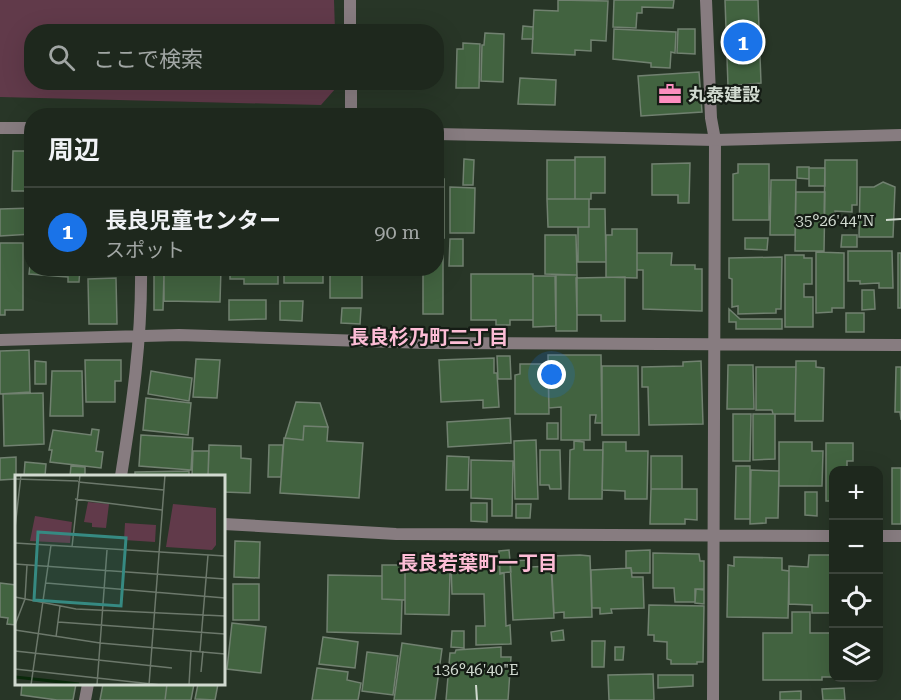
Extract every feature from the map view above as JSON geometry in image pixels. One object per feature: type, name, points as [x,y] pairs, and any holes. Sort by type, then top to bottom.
[{"type":"street","points":[[350,0],[350,24]]},
{"type":"street","points":[[706,0],[711,118],[715,140],[713,700]]},
{"type":"street","points":[[351,90],[351,108]]},
{"type":"street","points":[[0,128],[24,128]]},
{"type":"street","points":[[444,134],[715,140],[901,135]]},
{"type":"street","points":[[121,475],[136,381],[140,336],[141,276]]},
{"type":"street","points":[[0,340],[179,334],[427,343],[901,345]]},
{"type":"street","points":[[225,524],[396,534],[829,536]]},
{"type":"street","points":[[883,536],[901,536]]},
{"type":"street","points":[[85,700],[88,685]]},
{"type":"shaded area","points":[[0,0],[334,0],[335,24],[24,24],[24,90],[334,90],[321,105],[0,97]]},
{"type":"building","points":[[558,0],[608,1],[606,41],[591,40],[591,51],[575,50],[575,55],[532,53],[534,10],[558,11]]},
{"type":"building","points":[[614,0],[674,0],[673,8],[642,7],[642,13],[637,13],[636,28],[613,27]]},
{"type":"building","points":[[725,0],[758,0],[761,83],[728,86]]},
{"type":"building","points":[[523,26],[533,27],[533,39],[522,39]]},
{"type":"building","points":[[614,29],[676,32],[675,53],[671,52],[670,68],[651,67],[651,63],[613,59]]},
{"type":"building","points":[[678,29],[695,29],[695,54],[677,53]]},
{"type":"building","points":[[485,33],[504,34],[503,82],[481,81],[482,45],[484,45]]},
{"type":"building","points":[[463,43],[480,44],[479,88],[456,88],[457,49],[463,49]]},
{"type":"building","name":"丸泰建設","points":[[699,72],[702,112],[641,116],[638,76]]},
{"type":"building","points":[[520,78],[556,80],[555,105],[518,104]]},
{"type":"building","points":[[13,151],[24,151],[24,191],[12,191]]},
{"type":"building","points":[[575,157],[605,157],[605,193],[591,193],[591,199],[575,199]]},
{"type":"building","points":[[464,159],[474,160],[473,185],[463,185]]},
{"type":"building","points":[[547,160],[575,160],[575,199],[547,199]]},
{"type":"building","points":[[825,160],[857,160],[857,205],[852,205],[852,212],[835,211],[835,222],[824,222]]},
{"type":"building","points":[[690,163],[689,203],[678,203],[678,195],[652,195],[652,164]]},
{"type":"building","points":[[738,164],[769,164],[769,220],[733,220],[733,174],[738,173]]},
{"type":"building","points":[[797,167],[809,167],[809,179],[797,178]]},
{"type":"building","points":[[809,168],[825,168],[825,186],[809,186]]},
{"type":"building","points":[[771,180],[796,180],[795,235],[770,235]]},
{"type":"building","points":[[883,182],[895,187],[893,237],[859,237],[860,187],[874,187]]},
{"type":"building","points":[[450,187],[475,188],[474,233],[450,233]]},
{"type":"building","points":[[796,192],[825,192],[824,251],[795,251]]},
{"type":"building","points":[[547,199],[589,199],[589,227],[548,227]]},
{"type":"building","points":[[24,208],[24,234],[0,236],[0,209]]},
{"type":"building","points":[[589,209],[605,209],[606,262],[578,262],[578,227],[589,227]]},
{"type":"building","points":[[612,229],[637,229],[637,278],[606,277],[606,235],[612,235]]},
{"type":"building","points":[[545,235],[576,235],[577,275],[545,274]]},
{"type":"building","points":[[842,235],[857,235],[857,247],[841,247]]},
{"type":"building","points":[[745,238],[768,238],[767,250],[745,249]]},
{"type":"building","points":[[450,239],[463,239],[463,266],[449,266]]},
{"type":"building","points":[[0,243],[23,243],[23,310],[5,310],[5,315],[0,315]]},
{"type":"building","points":[[848,251],[892,251],[893,288],[879,288],[879,283],[860,284],[860,281],[848,281]]},
{"type":"building","points":[[816,252],[844,253],[844,308],[832,308],[832,312],[816,313]]},
{"type":"building","points":[[637,253],[672,253],[671,265],[695,265],[695,269],[702,269],[702,311],[643,309],[643,270],[637,270]]},
{"type":"building","points":[[898,253],[901,253],[901,308],[898,308]]},
{"type":"building","points":[[785,255],[804,255],[804,258],[812,258],[812,284],[804,284],[804,297],[813,297],[813,327],[785,327]]},
{"type":"building","points":[[782,257],[781,309],[776,309],[776,313],[738,314],[738,306],[732,307],[729,258]]},
{"type":"building","points":[[471,274],[533,274],[533,320],[510,320],[510,325],[496,325],[496,320],[471,320]]},
{"type":"building","points":[[555,275],[577,275],[577,331],[556,331]]},
{"type":"building","points":[[55,276],[79,276],[79,282],[68,282],[68,277]]},
{"type":"building","points":[[154,276],[164,276],[163,310],[154,310]]},
{"type":"building","points":[[164,276],[221,276],[220,302],[164,301]]},
{"type":"building","points":[[230,276],[278,276],[278,284],[244,284],[244,279],[230,279]]},
{"type":"building","points":[[284,276],[323,276],[323,283],[284,283]]},
{"type":"building","points":[[330,276],[362,276],[362,298],[330,298]]},
{"type":"building","points":[[423,276],[443,276],[443,314],[423,314]]},
{"type":"building","points":[[533,276],[556,276],[556,326],[533,327]]},
{"type":"building","points":[[625,277],[625,321],[601,321],[601,315],[577,315],[576,278]]},
{"type":"building","points":[[116,278],[117,324],[89,324],[88,279]]},
{"type":"building","points":[[862,290],[874,290],[875,309],[862,310]]},
{"type":"building","points":[[229,300],[266,300],[266,319],[229,320]]},
{"type":"building","points":[[280,301],[303,301],[302,321],[280,320]]},
{"type":"building","points":[[342,308],[361,308],[360,324],[341,323]]},
{"type":"building","points":[[729,309],[740,319],[782,319],[782,329],[736,329],[736,322],[729,322]]},
{"type":"building","points":[[846,313],[864,313],[864,332],[846,332]]},
{"type":"building","points":[[29,350],[30,392],[0,394],[0,351]]},
{"type":"building","points":[[548,355],[601,355],[602,423],[595,423],[596,415],[590,415],[590,440],[561,440],[561,407],[549,408]]},
{"type":"building","points":[[497,356],[510,356],[511,379],[498,379]]},
{"type":"building","points":[[494,358],[499,407],[483,408],[483,400],[441,402],[439,360]]},
{"type":"building","points":[[196,359],[220,360],[217,398],[193,397]]},
{"type":"building","points":[[85,360],[121,360],[121,381],[115,381],[115,402],[86,402]]},
{"type":"building","points":[[35,361],[46,362],[46,384],[35,384]]},
{"type":"building","points":[[701,361],[703,424],[649,425],[648,387],[642,387],[642,367],[683,366],[683,362]]},
{"type":"building","points":[[796,361],[816,361],[816,367],[824,368],[823,421],[795,421]]},
{"type":"building","points":[[520,364],[548,364],[549,414],[515,414],[515,375],[520,374]]},
{"type":"building","points":[[728,365],[753,365],[754,409],[727,409]]},
{"type":"building","points":[[602,366],[638,366],[639,435],[602,435]]},
{"type":"building","points":[[756,367],[796,367],[795,414],[773,414],[772,410],[756,410]]},
{"type":"building","points":[[896,367],[901,367],[901,420],[900,412],[895,412]]},
{"type":"building","points":[[52,371],[82,371],[83,416],[50,416]]},
{"type":"building","points":[[151,371],[192,378],[189,401],[148,394]]},
{"type":"building","points":[[43,393],[44,444],[4,446],[3,394]]},
{"type":"building","points":[[146,398],[191,403],[188,435],[143,430]]},
{"type":"building","points":[[296,402],[320,403],[328,427],[304,426],[303,440],[285,438]]},
{"type":"building","points":[[733,414],[751,414],[750,461],[733,461]]},
{"type":"building","points":[[753,414],[775,414],[775,459],[753,460]]},
{"type":"building","points":[[510,418],[511,443],[448,447],[447,422]]},
{"type":"building","points":[[547,423],[558,423],[558,439],[547,439]]},
{"type":"building","points":[[304,426],[328,427],[327,441],[363,443],[359,498],[280,493],[284,438],[303,440]]},
{"type":"building","points":[[92,429],[99,430],[96,451],[103,452],[101,468],[50,462],[52,450],[49,450],[53,430],[91,435]]},
{"type":"building","points":[[141,435],[193,438],[191,470],[139,466]]},
{"type":"building","points":[[536,440],[538,499],[515,499],[514,441]]},
{"type":"building","points":[[574,441],[584,442],[584,450],[603,450],[602,499],[569,499],[570,450],[574,449]]},
{"type":"building","points":[[603,442],[626,442],[626,451],[648,451],[647,499],[625,499],[625,491],[602,490]]},
{"type":"building","points":[[779,442],[812,442],[812,451],[823,451],[822,486],[779,486]]},
{"type":"building","points":[[826,443],[853,443],[853,461],[847,461],[847,466],[829,466],[829,501],[826,501]]},
{"type":"building","points":[[209,445],[241,446],[241,458],[251,459],[250,493],[225,492],[225,475],[208,475]]},
{"type":"building","points":[[269,445],[283,445],[281,477],[268,477]]},
{"type":"building","points":[[540,450],[560,450],[561,489],[550,489],[549,485],[540,485]]},
{"type":"building","points":[[193,451],[209,451],[208,475],[192,475]]},
{"type":"building","points":[[447,456],[469,457],[468,490],[446,490]]},
{"type":"building","points":[[651,456],[682,456],[682,489],[651,489]]},
{"type":"building","points":[[16,457],[15,479],[0,480],[0,458]]},
{"type":"building","points":[[471,460],[513,461],[512,516],[492,516],[492,499],[471,498]]},
{"type":"building","points":[[25,462],[46,464],[45,475],[24,475]]},
{"type":"building","points":[[71,466],[85,467],[85,475],[70,475]]},
{"type":"building","points":[[736,466],[750,466],[750,519],[735,519]]},
{"type":"building","points":[[892,468],[901,468],[901,524],[892,524]]},
{"type":"building","points":[[751,470],[779,471],[778,518],[766,518],[766,523],[750,524]]},
{"type":"building","points":[[189,471],[189,475],[135,475],[135,472]]},
{"type":"building","points":[[651,489],[697,489],[697,520],[685,519],[685,524],[650,524]]},
{"type":"building","points":[[805,492],[817,492],[817,516],[805,515]]},
{"type":"building","points":[[471,503],[487,503],[487,522],[471,521]]},
{"type":"building","points":[[516,504],[531,504],[530,518],[516,518]]},
{"type":"building","points":[[235,541],[260,542],[259,578],[234,577]]},
{"type":"building","points":[[509,550],[511,572],[500,573],[499,551]]},
{"type":"building","points":[[650,550],[650,573],[632,573],[631,568],[626,568],[626,551]]},
{"type":"building","points":[[653,553],[699,554],[700,561],[704,561],[704,589],[695,589],[695,602],[675,602],[674,588],[653,588]]},
{"type":"building","points":[[809,555],[829,555],[829,613],[812,613],[812,605],[789,604],[789,566],[808,567]]},
{"type":"building","points":[[551,556],[590,556],[592,617],[564,618],[564,612],[554,613]]},
{"type":"building","points":[[499,557],[500,574],[504,573],[506,626],[510,625],[511,644],[476,645],[476,626],[485,626],[484,594],[452,594],[451,563],[471,562],[471,558]]},
{"type":"building","points":[[734,557],[782,558],[782,570],[789,571],[788,618],[727,617],[728,565],[734,566]]},
{"type":"building","points":[[530,560],[530,567],[551,566],[554,618],[513,620],[510,561]]},
{"type":"building","points":[[382,565],[405,565],[405,600],[382,599]]},
{"type":"building","points":[[631,568],[632,577],[643,577],[644,608],[611,609],[612,613],[600,614],[600,608],[592,608],[591,570]]},
{"type":"building","points":[[405,569],[450,569],[449,615],[405,614]]},
{"type":"building","points":[[328,575],[382,576],[382,599],[402,600],[401,634],[327,632]]},
{"type":"building","points":[[0,583],[15,585],[15,625],[7,624],[8,618],[0,617]]},
{"type":"building","points":[[233,584],[259,584],[259,620],[233,620]]},
{"type":"building","points":[[696,589],[704,590],[704,604],[695,603]]},
{"type":"building","points":[[649,605],[704,606],[703,662],[671,664],[671,660],[667,659],[667,642],[654,641],[654,635],[648,635]]},
{"type":"building","points":[[792,612],[810,612],[810,633],[829,633],[829,677],[822,677],[822,680],[763,680],[763,633],[792,633]]},
{"type":"building","points":[[232,623],[266,627],[261,673],[227,669]]},
{"type":"building","points":[[563,630],[564,640],[552,641],[551,632]]},
{"type":"building","points":[[452,631],[464,631],[464,648],[451,647]]},
{"type":"building","points":[[323,637],[358,642],[355,668],[319,664]]},
{"type":"building","points":[[592,641],[605,641],[604,667],[592,667]]},
{"type":"building","points":[[402,643],[442,649],[435,700],[394,700]]},
{"type":"building","points":[[501,647],[501,657],[511,657],[508,700],[446,700],[450,653],[455,653],[456,650]]},
{"type":"building","points":[[615,647],[624,647],[623,660],[615,660]]},
{"type":"building","points":[[367,652],[398,656],[393,695],[362,691]]},
{"type":"building","points":[[317,668],[348,672],[347,680],[361,683],[358,700],[312,700]]},
{"type":"building","points":[[653,674],[654,700],[609,700],[608,675]]},
{"type":"building","points":[[658,675],[693,675],[693,686],[658,688]]},
{"type":"building","points":[[22,685],[76,685],[73,700],[21,695]]},
{"type":"building","points":[[103,685],[167,685],[165,700],[100,700]]},
{"type":"building","points":[[167,685],[194,685],[191,700],[165,700]]},
{"type":"building","points":[[198,685],[218,685],[215,700],[195,699]]},
{"type":"building","points":[[844,688],[845,700],[823,700],[822,689]]},
{"type":"building","points":[[801,691],[801,700],[780,700],[780,692]]},
{"type":"place","name":"長良児童センター","points":[[743,42]]},
{"type":"place","name":"丸泰建設","points":[[670,94]]},
{"type":"district","name":"長良杉乃町二丁目","points":[[429,337]]},
{"type":"district","name":"長良若葉町一丁目","points":[[478,563]]}]
